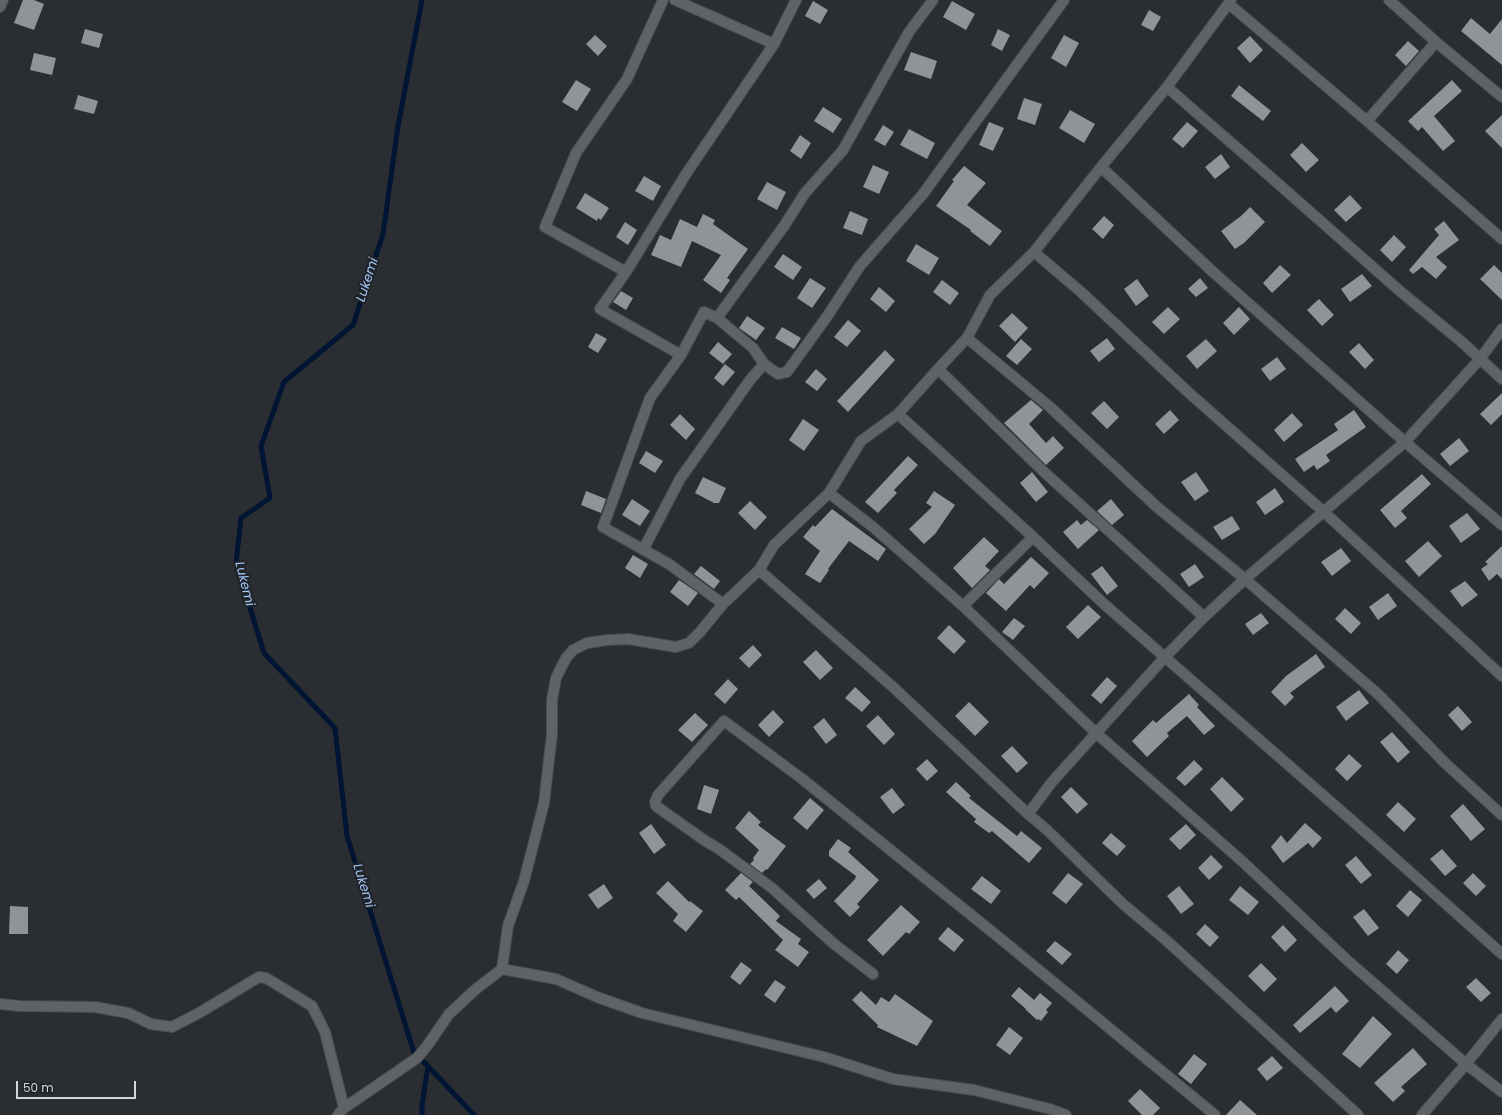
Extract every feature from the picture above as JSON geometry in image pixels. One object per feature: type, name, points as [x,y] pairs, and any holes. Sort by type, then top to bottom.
[{"type":"street","points":[[0,7],[3,0]]},
{"type":"street","points":[[626,272],[545,227],[576,153],[627,79],[663,0]]},
{"type":"street","points":[[675,0],[774,44]]},
{"type":"street","points":[[681,355],[600,309],[626,272],[686,174],[774,44],[796,0]]},
{"type":"street","points":[[718,318],[784,226],[805,193],[843,150],[909,32],[933,0]]},
{"type":"street","points":[[723,604],[669,564],[603,527],[650,398],[681,355],[704,312],[718,318],[753,348],[764,364],[778,374],[787,372],[826,318],[860,266],[923,194],[1064,0]]},
{"type":"street","points":[[1389,0],[1436,42],[1502,97]]},
{"type":"street","points":[[0,1004],[20,1006],[95,1007],[128,1013],[150,1024],[172,1027],[199,1013],[259,977],[266,978],[312,1006],[325,1032],[341,1112],[417,1058],[449,1014],[476,989],[502,969],[508,926],[524,881],[544,803],[552,734],[552,700],[556,678],[566,658],[573,650],[587,643],[608,640],[628,639],[676,647],[689,643],[723,604],[759,570],[774,545],[829,493],[861,441],[898,414],[967,338],[990,295],[1034,252],[1167,87],[1230,2],[1502,239]]},
{"type":"street","points":[[1367,121],[1436,42]]},
{"type":"street","points":[[1167,87],[1401,292],[1464,343],[1502,379]]},
{"type":"street","points":[[1101,167],[1213,272],[1405,442],[1502,525]]},
{"type":"street","points":[[1034,252],[1081,292],[1188,392],[1324,512],[1502,676]]},
{"type":"street","points":[[1028,814],[1052,782],[1165,657],[1204,617],[1245,579],[1405,442],[1480,359],[1502,329]]},
{"type":"street","points":[[967,338],[1050,407],[1157,507],[1245,579],[1379,695],[1445,764],[1502,815]]},
{"type":"street","points":[[643,550],[680,479],[750,380],[764,364]]},
{"type":"street","points":[[938,369],[1043,471],[1204,617]]},
{"type":"street","points":[[898,414],[1104,604],[1502,954]]},
{"type":"street","points":[[829,493],[873,528],[963,606],[1096,733],[1243,862],[1347,960],[1466,1064],[1502,1092]]},
{"type":"street","points":[[963,606],[1033,537]]},
{"type":"street","points":[[759,570],[893,687],[1123,904],[1167,941],[1358,1115]]},
{"type":"street","points":[[873,974],[834,944],[772,888],[719,849],[656,806],[655,802],[658,795],[724,721],[831,802],[1215,1115]]},
{"type":"street","points":[[502,969],[556,979],[597,997],[642,1012],[824,1057],[893,1079],[974,1090],[1050,1109],[1066,1115]]},
{"type":"street","points":[[1422,1115],[1502,1019]]},
{"type":"building","points":[[23,0],[34,0],[44,4],[34,30],[14,23]]},
{"type":"building","points":[[813,1],[828,10],[820,24],[805,16]]},
{"type":"building","points":[[952,1],[975,14],[966,30],[943,17]]},
{"type":"building","points":[[1149,10],[1161,17],[1153,31],[1141,25]]},
{"type":"building","points":[[1471,18],[1490,34],[1502,19],[1502,65],[1461,31]]},
{"type":"building","points":[[85,29],[103,34],[99,48],[81,43]]},
{"type":"building","points":[[998,29],[1010,35],[1002,51],[991,45]]},
{"type":"building","points":[[595,35],[607,46],[598,56],[586,44]]},
{"type":"building","points":[[1064,35],[1079,43],[1066,67],[1051,58]]},
{"type":"building","points":[[1250,36],[1263,50],[1250,63],[1237,48]]},
{"type":"building","points":[[1408,41],[1419,51],[1406,66],[1395,55]]},
{"type":"building","points":[[911,52],[937,61],[931,79],[904,70]]},
{"type":"building","points":[[34,53],[56,58],[52,75],[30,70]]},
{"type":"building","points":[[576,80],[591,89],[577,111],[562,102]]},
{"type":"building","points":[[1452,80],[1462,91],[1434,116],[1455,141],[1443,151],[1422,127],[1418,131],[1408,121]]},
{"type":"building","points":[[1239,85],[1271,111],[1263,121],[1231,96]]},
{"type":"building","points":[[78,95],[98,101],[94,114],[74,109]]},
{"type":"building","points":[[1024,98],[1042,104],[1035,125],[1017,119]]},
{"type":"building","points":[[823,107],[842,119],[833,133],[814,121]]},
{"type":"building","points":[[1070,110],[1095,124],[1084,143],[1059,128]]},
{"type":"building","points":[[1502,115],[1502,148],[1485,131]]},
{"type":"building","points":[[989,122],[1004,128],[993,151],[979,145]]},
{"type":"building","points":[[1187,122],[1198,131],[1183,148],[1172,139]]},
{"type":"building","points":[[883,125],[894,132],[885,146],[874,140]]},
{"type":"building","points":[[909,129],[935,143],[927,159],[900,145]]},
{"type":"building","points":[[800,135],[811,143],[801,159],[790,151]]},
{"type":"building","points":[[1302,143],[1319,160],[1306,172],[1290,155]]},
{"type":"building","points":[[1221,154],[1230,167],[1215,179],[1205,167]]},
{"type":"building","points":[[873,165],[889,172],[879,194],[863,187]]},
{"type":"building","points":[[964,166],[986,183],[967,205],[1002,231],[990,246],[970,231],[971,230],[936,206],[954,181],[952,180]]},
{"type":"building","points":[[644,176],[661,186],[653,201],[635,191]]},
{"type":"building","points":[[767,182],[786,192],[777,210],[757,199]]},
{"type":"building","points":[[585,193],[609,208],[601,220],[598,218],[597,221],[576,208]]},
{"type":"building","points":[[1350,195],[1362,208],[1346,222],[1334,210]]},
{"type":"building","points":[[1250,207],[1265,222],[1244,243],[1235,249],[1221,231]]},
{"type":"building","points":[[850,211],[868,219],[862,235],[843,228]]},
{"type":"building","points":[[703,214],[715,220],[713,224],[748,249],[727,278],[730,280],[721,293],[703,280],[721,255],[692,241],[681,267],[651,255],[660,235],[671,240],[680,219],[697,227]]},
{"type":"building","points":[[1104,216],[1114,225],[1103,239],[1092,229]]},
{"type":"building","points":[[1444,221],[1459,240],[1436,257],[1447,267],[1436,279],[1422,267],[1413,274],[1409,270],[1439,235],[1434,229]]},
{"type":"building","points":[[625,222],[637,230],[628,245],[616,237]]},
{"type":"building","points":[[1394,235],[1406,247],[1392,262],[1380,250]]},
{"type":"building","points":[[916,244],[939,258],[929,275],[906,261]]},
{"type":"building","points":[[783,254],[802,267],[793,280],[774,267]]},
{"type":"building","points":[[1280,265],[1291,275],[1272,293],[1263,283]]},
{"type":"building","points":[[1494,265],[1502,273],[1502,300],[1480,279]]},
{"type":"building","points":[[1362,274],[1372,286],[1350,302],[1341,289]]},
{"type":"building","points":[[810,278],[826,288],[812,308],[797,298]]},
{"type":"building","points":[[1200,278],[1208,288],[1196,297],[1188,289]]},
{"type":"building","points":[[1137,279],[1149,296],[1136,306],[1124,289]]},
{"type":"building","points":[[942,280],[959,293],[950,305],[933,292]]},
{"type":"building","points":[[879,287],[895,301],[886,312],[870,299]]},
{"type":"building","points":[[621,291],[633,298],[626,310],[613,302]]},
{"type":"building","points":[[1319,299],[1334,315],[1322,326],[1307,310]]},
{"type":"building","points":[[1168,307],[1180,319],[1164,334],[1152,322]]},
{"type":"building","points":[[1239,307],[1250,319],[1234,335],[1223,323]]},
{"type":"building","points":[[1012,313],[1028,328],[1015,342],[999,326]]},
{"type":"building","points":[[747,316],[765,328],[756,340],[739,328]]},
{"type":"building","points":[[848,320],[861,331],[847,347],[834,337]]},
{"type":"building","points":[[782,327],[801,338],[794,349],[775,338]]},
{"type":"building","points":[[596,333],[607,339],[598,353],[588,347]]},
{"type":"building","points":[[1107,338],[1115,349],[1099,362],[1090,351]]},
{"type":"building","points":[[1021,339],[1032,349],[1017,365],[1006,356]]},
{"type":"building","points":[[1206,339],[1217,351],[1197,369],[1186,356]]},
{"type":"building","points":[[718,342],[732,354],[723,364],[709,353]]},
{"type":"building","points":[[1359,343],[1374,360],[1365,369],[1349,352]]},
{"type":"building","points":[[885,350],[895,360],[848,412],[837,401]]},
{"type":"building","points":[[1277,357],[1286,369],[1270,381],[1261,369]]},
{"type":"building","points":[[725,364],[735,372],[723,386],[714,378]]},
{"type":"building","points":[[816,369],[827,379],[817,391],[805,382]]},
{"type":"building","points":[[1502,393],[1502,414],[1491,425],[1480,414]]},
{"type":"building","points":[[1031,400],[1043,410],[1029,424],[1046,443],[1053,436],[1064,448],[1046,465],[1004,423]]},
{"type":"building","points":[[1104,401],[1119,417],[1107,429],[1091,413]]},
{"type":"building","points":[[1170,410],[1179,420],[1164,434],[1155,424]]},
{"type":"building","points":[[1354,410],[1366,427],[1326,455],[1330,461],[1317,470],[1314,465],[1304,472],[1295,459],[1338,430],[1334,424]]},
{"type":"building","points":[[1292,413],[1303,425],[1284,442],[1274,430]]},
{"type":"building","points":[[680,414],[695,429],[686,440],[670,425]]},
{"type":"building","points":[[803,419],[819,430],[804,451],[789,440]]},
{"type":"building","points":[[1459,438],[1469,451],[1450,466],[1440,454]]},
{"type":"building","points":[[646,451],[663,461],[655,473],[639,463]]},
{"type":"building","points":[[908,456],[918,465],[894,490],[897,493],[878,513],[865,502]]},
{"type":"building","points":[[1032,472],[1048,492],[1036,502],[1020,483]]},
{"type":"building","points":[[1196,472],[1209,491],[1195,501],[1181,482]]},
{"type":"building","points":[[1422,474],[1431,484],[1401,511],[1407,518],[1395,528],[1380,510]]},
{"type":"building","points":[[703,477],[726,488],[719,503],[714,503],[695,493]]},
{"type":"building","points":[[1275,488],[1284,502],[1265,515],[1256,502]]},
{"type":"building","points":[[586,491],[606,499],[601,513],[581,505]]},
{"type":"building","points":[[934,491],[955,505],[935,534],[924,544],[909,529],[932,507],[926,503]]},
{"type":"building","points":[[632,499],[650,511],[640,526],[622,515]]},
{"type":"building","points":[[1111,499],[1124,515],[1112,525],[1097,511]]},
{"type":"building","points":[[750,501],[767,517],[755,530],[738,513]]},
{"type":"building","points":[[832,509],[886,549],[878,561],[849,541],[828,569],[829,570],[820,583],[805,574],[820,551],[803,537],[813,525],[815,527]]},
{"type":"building","points":[[1467,513],[1480,529],[1461,543],[1449,526]]},
{"type":"building","points":[[1232,516],[1240,529],[1222,540],[1213,527]]},
{"type":"building","points":[[1077,520],[1081,525],[1087,520],[1099,530],[1078,549],[1063,532]]},
{"type":"building","points":[[984,537],[999,551],[985,566],[990,570],[972,588],[953,568]]},
{"type":"building","points":[[1428,541],[1442,556],[1419,577],[1405,561]]},
{"type":"building","points":[[1502,546],[1502,579],[1497,574],[1489,581],[1481,569],[1488,564],[1485,562]]},
{"type":"building","points":[[1341,548],[1351,561],[1332,576],[1321,562]]},
{"type":"building","points":[[633,555],[648,564],[640,578],[625,568]]},
{"type":"building","points":[[1031,557],[1049,573],[1034,589],[1030,585],[1006,611],[986,593],[999,579],[1004,584]]},
{"type":"building","points":[[1195,564],[1204,577],[1189,587],[1180,574]]},
{"type":"building","points":[[701,566],[720,581],[714,589],[694,574]]},
{"type":"building","points":[[1102,566],[1118,586],[1107,595],[1091,574]]},
{"type":"building","points":[[679,580],[698,593],[688,606],[670,592]]},
{"type":"building","points":[[1465,581],[1478,595],[1462,607],[1450,591]]},
{"type":"building","points":[[1388,593],[1397,606],[1378,620],[1369,607]]},
{"type":"building","points":[[1088,605],[1101,617],[1078,639],[1066,627]]},
{"type":"building","points":[[1345,608],[1361,623],[1351,634],[1335,619]]},
{"type":"building","points":[[1261,613],[1269,623],[1253,635],[1245,624]]},
{"type":"building","points":[[1014,618],[1025,626],[1013,640],[1002,632]]},
{"type":"building","points":[[949,625],[966,641],[954,654],[937,638]]},
{"type":"building","points":[[753,645],[762,655],[749,668],[739,658]]},
{"type":"building","points":[[816,650],[833,668],[820,680],[803,662]]},
{"type":"building","points":[[1316,654],[1325,667],[1290,693],[1294,697],[1285,706],[1271,692],[1286,676]]},
{"type":"building","points":[[1107,677],[1117,686],[1101,704],[1091,695]]},
{"type":"building","points":[[728,679],[738,689],[725,704],[714,694]]},
{"type":"building","points":[[855,687],[871,702],[862,712],[845,698]]},
{"type":"building","points":[[1359,690],[1369,703],[1346,721],[1336,707]]},
{"type":"building","points":[[1189,694],[1199,705],[1197,707],[1215,726],[1204,735],[1187,716],[1167,733],[1169,736],[1147,757],[1132,741],[1153,720],[1156,723]]},
{"type":"building","points":[[969,702],[989,722],[975,736],[955,716]]},
{"type":"building","points":[[1458,706],[1472,722],[1462,731],[1448,715]]},
{"type":"building","points":[[773,710],[784,722],[769,737],[758,725]]},
{"type":"building","points":[[695,713],[708,725],[692,742],[678,730]]},
{"type":"building","points":[[878,715],[895,734],[884,745],[866,726]]},
{"type":"building","points":[[824,718],[837,735],[826,744],[813,727]]},
{"type":"building","points":[[1392,732],[1410,752],[1398,763],[1380,742]]},
{"type":"building","points":[[1012,746],[1028,763],[1017,773],[1001,756]]},
{"type":"building","points":[[1349,754],[1362,766],[1347,781],[1335,769]]},
{"type":"building","points":[[927,759],[938,771],[927,781],[916,769]]},
{"type":"building","points":[[1194,760],[1203,769],[1185,786],[1176,778]]},
{"type":"building","points":[[1222,777],[1244,799],[1231,812],[1210,789]]},
{"type":"building","points":[[956,782],[971,796],[969,798],[1017,836],[1021,831],[1042,848],[1029,863],[992,831],[989,833],[974,822],[976,819],[946,792]]},
{"type":"building","points":[[704,785],[719,790],[711,814],[697,809]]},
{"type":"building","points":[[1071,787],[1088,804],[1077,814],[1061,797]]},
{"type":"building","points":[[892,788],[905,805],[893,814],[880,797]]},
{"type":"building","points":[[810,798],[824,810],[807,830],[793,818]]},
{"type":"building","points":[[1398,802],[1416,819],[1404,832],[1386,815]]},
{"type":"building","points":[[1463,804],[1485,829],[1471,841],[1450,816]]},
{"type":"building","points":[[749,811],[761,822],[758,825],[786,846],[767,870],[766,869],[762,873],[750,864],[754,860],[753,858],[759,850],[735,828]]},
{"type":"building","points":[[1305,823],[1322,838],[1313,848],[1308,843],[1283,863],[1271,847],[1281,835],[1287,843]]},
{"type":"building","points":[[651,824],[666,845],[654,854],[639,833]]},
{"type":"building","points":[[1186,824],[1196,835],[1180,850],[1169,839]]},
{"type":"building","points":[[1111,833],[1126,846],[1117,856],[1102,843]]},
{"type":"building","points":[[838,839],[851,848],[848,852],[879,880],[857,904],[860,907],[850,917],[834,901],[855,879],[856,876],[829,856],[829,851]]},
{"type":"building","points":[[1442,849],[1457,866],[1445,876],[1430,859]]},
{"type":"building","points":[[1211,855],[1223,867],[1209,880],[1198,868]]},
{"type":"building","points":[[1356,856],[1372,875],[1361,884],[1345,865]]},
{"type":"building","points":[[741,873],[753,882],[749,886],[780,916],[776,921],[801,939],[798,944],[809,952],[798,967],[775,950],[783,940],[739,897],[736,900],[725,890]]},
{"type":"building","points":[[1068,873],[1083,884],[1066,904],[1052,893]]},
{"type":"building","points":[[1473,873],[1486,886],[1476,896],[1463,883]]},
{"type":"building","points":[[982,876],[1001,891],[991,904],[971,889]]},
{"type":"building","points":[[819,879],[827,888],[814,899],[806,890]]},
{"type":"building","points":[[668,881],[689,902],[690,901],[703,911],[686,932],[673,921],[678,914],[656,893]]},
{"type":"building","points":[[604,884],[613,898],[598,909],[588,895]]},
{"type":"building","points":[[1179,886],[1194,904],[1181,914],[1167,896]]},
{"type":"building","points":[[1240,886],[1259,902],[1248,915],[1229,900]]},
{"type":"building","points":[[1410,890],[1422,900],[1408,917],[1396,906]]},
{"type":"building","points":[[901,905],[920,922],[909,934],[906,932],[883,956],[867,940]]},
{"type":"building","points":[[10,906],[28,907],[28,934],[9,934]]},
{"type":"building","points":[[1364,909],[1379,928],[1368,936],[1353,917]]},
{"type":"building","points":[[1205,924],[1219,937],[1210,947],[1196,934]]},
{"type":"building","points":[[1283,925],[1297,940],[1285,952],[1271,937]]},
{"type":"building","points":[[948,927],[964,940],[954,952],[938,939]]},
{"type":"building","points":[[1055,941],[1072,954],[1062,965],[1046,951]]},
{"type":"building","points":[[1398,950],[1409,960],[1397,974],[1386,964]]},
{"type":"building","points":[[741,962],[752,970],[740,985],[730,977]]},
{"type":"building","points":[[1261,963],[1277,979],[1264,992],[1248,976]]},
{"type":"building","points":[[1476,978],[1491,993],[1481,1002],[1466,987]]},
{"type":"building","points":[[775,980],[786,987],[775,1003],[764,995]]},
{"type":"building","points":[[1335,986],[1349,1001],[1336,1013],[1331,1007],[1300,1033],[1293,1025]]},
{"type":"building","points":[[1019,987],[1034,1000],[1040,993],[1052,1003],[1046,1010],[1048,1012],[1041,1021],[1038,1019],[1037,1020],[1011,996]]},
{"type":"building","points":[[861,991],[876,1005],[881,997],[889,1002],[895,994],[933,1021],[917,1046],[877,1027],[878,1025],[852,1000]]},
{"type":"building","points":[[1373,1016],[1392,1034],[1360,1068],[1342,1054]]},
{"type":"building","points":[[1009,1027],[1023,1038],[1010,1055],[996,1045]]},
{"type":"building","points":[[1413,1048],[1427,1064],[1401,1087],[1405,1091],[1393,1102],[1374,1083]]},
{"type":"building","points":[[1194,1054],[1207,1064],[1191,1084],[1178,1074]]},
{"type":"building","points":[[1272,1056],[1283,1068],[1267,1081],[1257,1069]]},
{"type":"building","points":[[1140,1089],[1160,1108],[1153,1115],[1142,1115],[1128,1101]]},
{"type":"building","points":[[1240,1100],[1257,1115],[1226,1115]]},
{"type":"waterway","name":"Lukemi","points":[[422,0],[398,126],[383,234],[353,325],[284,382],[261,446],[270,498],[241,518],[236,563],[264,653],[335,728],[347,836],[415,1056],[425,1063],[474,1115]]},
{"type":"waterway","points":[[422,1115],[422,1105],[428,1066]]}]
